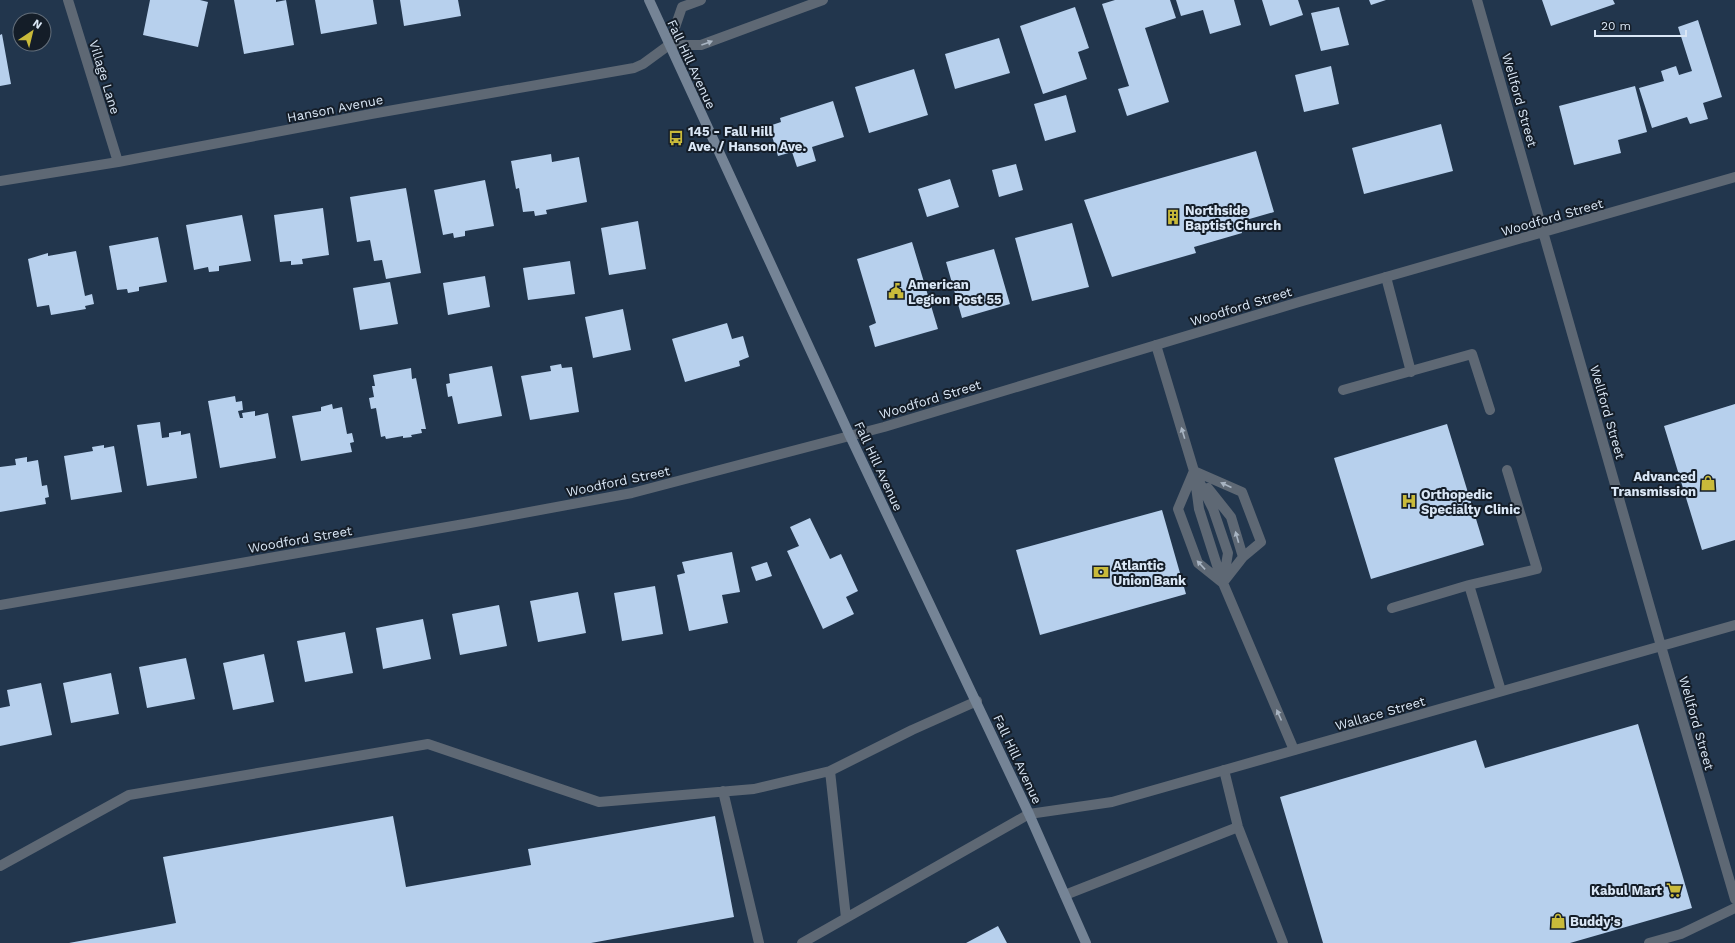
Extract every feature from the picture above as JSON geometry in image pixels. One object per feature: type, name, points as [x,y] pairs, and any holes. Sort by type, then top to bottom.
[{"type":"main road","name":"Fall Hill Avenue","points":[[648,0],[850,436],[977,701],[1086,943]]},
{"type":"street","name":"Village Lane","points":[[68,0],[118,162]]},
{"type":"street","points":[[701,0],[682,7],[668,45],[701,45],[823,0]]},
{"type":"street","name":"Wellford Street","points":[[1477,0],[1545,233],[1661,646],[1735,899]]},
{"type":"street","name":"Hanson Avenue","points":[[0,181],[118,162],[370,114],[634,68],[643,64],[668,45]]},
{"type":"street","name":"Woodford Street","points":[[0,605],[470,523],[632,493],[884,427],[1386,277],[1545,233],[1735,177]]},
{"type":"street","points":[[1386,277],[1411,372]]},
{"type":"street","points":[[1156,345],[1194,471],[1199,509],[1223,583],[1294,750]]},
{"type":"street","points":[[1343,390],[1472,354],[1490,410]]},
{"type":"street","points":[[1392,608],[1469,585],[1537,569],[1507,470]]},
{"type":"street","points":[[1194,471],[1231,517],[1243,557]]},
{"type":"street","points":[[1194,471],[1242,492],[1261,542],[1243,557],[1223,583]]},
{"type":"street","points":[[1194,471],[1178,509],[1198,563],[1223,583]]},
{"type":"street","points":[[1194,471],[1213,508],[1228,554],[1223,583]]},
{"type":"street","points":[[1469,585],[1501,692]]},
{"type":"street","name":"Wallace Street","points":[[1029,814],[1112,802],[1735,625]]},
{"type":"street","points":[[0,866],[129,795],[428,744],[599,802],[754,789],[830,771],[912,730],[977,701]]},
{"type":"street","points":[[1224,770],[1238,827],[1283,943]]},
{"type":"street","points":[[830,771],[846,918]]},
{"type":"street","points":[[723,792],[759,943]]},
{"type":"street","points":[[802,943],[1029,814]]},
{"type":"street","points":[[1065,895],[1238,827]]},
{"type":"street","points":[[1649,943],[1678,939],[1735,908]]},
{"type":"building","points":[[150,0],[200,0],[208,2],[198,47],[143,35]]},
{"type":"building","points":[[234,0],[276,0],[276,2],[286,0],[294,45],[244,54]]},
{"type":"building","points":[[315,0],[373,0],[377,24],[321,34]]},
{"type":"building","points":[[400,0],[458,0],[461,16],[404,26]]},
{"type":"building","points":[[1115,0],[1170,0],[1176,18],[1145,28],[1169,102],[1127,116],[1118,89],[1129,86],[1102,4]]},
{"type":"building","points":[[1176,0],[1234,0],[1241,25],[1210,34],[1203,10],[1181,16]]},
{"type":"building","points":[[1262,0],[1298,0],[1303,15],[1270,26]]},
{"type":"building","points":[[1369,0],[1386,0],[1371,5]]},
{"type":"building","points":[[1542,0],[1613,0],[1615,4],[1551,26]]},
{"type":"building","points":[[1075,7],[1089,48],[1078,52],[1087,79],[1043,94],[1020,26]]},
{"type":"building","points":[[1339,7],[1349,45],[1321,51],[1311,13]]},
{"type":"building","points":[[1698,20],[1722,97],[1703,103],[1708,119],[1690,124],[1687,117],[1652,128],[1639,88],[1664,81],[1661,71],[1676,66],[1679,75],[1692,71],[1678,27]]},
{"type":"building","points":[[2,34],[11,84],[0,86],[0,35]]},
{"type":"building","points":[[999,38],[1010,73],[955,89],[945,54]]},
{"type":"building","points":[[1331,66],[1339,104],[1304,112],[1295,75]]},
{"type":"building","points":[[914,69],[928,115],[869,133],[855,87]]},
{"type":"building","points":[[1635,86],[1647,132],[1618,140],[1621,153],[1574,165],[1559,106]]},
{"type":"building","points":[[1066,95],[1076,132],[1045,141],[1034,104]]},
{"type":"building","points":[[833,101],[844,137],[812,147],[816,161],[797,167],[792,152],[778,156],[769,126],[781,122],[780,118]]},
{"type":"building","points":[[1441,124],[1453,171],[1364,194],[1352,148]]},
{"type":"building","name":"Northside Baptist Church","points":[[1256,151],[1274,212],[1239,222],[1242,233],[1194,247],[1196,253],[1112,277],[1084,200]]},
{"type":"building","points":[[551,154],[552,162],[579,157],[587,202],[546,210],[547,214],[535,216],[534,211],[523,212],[519,188],[516,189],[511,161]]},
{"type":"building","points":[[1016,164],[1023,190],[999,197],[992,170]]},
{"type":"building","points":[[950,179],[959,207],[927,217],[918,189]]},
{"type":"building","points":[[485,180],[494,226],[465,231],[465,236],[454,238],[453,233],[443,235],[434,190]]},
{"type":"building","points":[[406,188],[421,273],[386,279],[382,260],[374,261],[370,240],[357,242],[350,197]]},
{"type":"building","points":[[323,208],[329,255],[302,259],[303,264],[291,265],[291,261],[280,262],[274,215]]},
{"type":"building","points":[[242,215],[251,261],[219,266],[219,271],[209,272],[208,267],[194,270],[186,225]]},
{"type":"building","points":[[638,221],[646,269],[609,275],[601,228]]},
{"type":"building","points":[[1072,223],[1089,287],[1032,301],[1015,238]]},
{"type":"building","points":[[158,237],[167,282],[139,287],[139,291],[128,293],[127,289],[117,290],[109,246]]},
{"type":"building","name":"American Legion Post 55","points":[[912,242],[938,329],[875,347],[869,326],[876,323],[857,259]]},
{"type":"building","points":[[994,249],[1010,304],[962,318],[946,262]]},
{"type":"building","points":[[76,251],[85,296],[92,294],[94,304],[85,306],[86,309],[51,315],[49,305],[37,307],[28,259],[48,253],[48,256]]},
{"type":"building","points":[[570,261],[575,294],[528,300],[523,268]]},
{"type":"building","points":[[485,276],[490,307],[448,315],[443,283]]},
{"type":"building","points":[[390,282],[398,324],[360,330],[353,288]]},
{"type":"building","points":[[623,309],[631,350],[593,358],[585,317]]},
{"type":"building","points":[[727,323],[732,339],[743,336],[749,357],[739,361],[740,366],[685,382],[672,339]]},
{"type":"building","points":[[561,364],[562,368],[572,367],[579,412],[530,420],[521,376],[551,371],[550,366]]},
{"type":"building","points":[[492,366],[502,416],[458,424],[452,396],[448,397],[446,384],[450,383],[449,374]]},
{"type":"building","points":[[411,368],[412,379],[416,378],[426,429],[421,429],[422,433],[411,435],[412,437],[403,438],[403,436],[386,439],[385,436],[381,437],[376,408],[371,409],[369,398],[374,397],[372,386],[375,386],[373,375]]},
{"type":"building","points":[[235,396],[236,402],[242,401],[243,410],[238,411],[240,418],[243,418],[242,413],[255,411],[255,416],[268,413],[276,458],[220,468],[208,401]]},
{"type":"building","points":[[332,404],[333,409],[342,407],[347,434],[352,433],[354,442],[350,443],[352,452],[301,461],[292,416],[321,411],[321,407]]},
{"type":"building","name":"Advanced Transmission","points":[[1735,404],[1735,540],[1702,550],[1664,426]]},
{"type":"building","points":[[160,422],[162,438],[169,437],[169,433],[181,431],[181,435],[190,433],[197,478],[147,486],[137,425]]},
{"type":"building","name":"Orthopedic Specialty Clinic","points":[[1447,424],[1484,545],[1371,579],[1334,458]]},
{"type":"building","points":[[104,445],[104,448],[114,446],[122,492],[71,500],[64,456],[93,451],[92,447]]},
{"type":"building","points":[[27,457],[27,462],[38,460],[42,486],[47,485],[49,497],[45,498],[46,504],[0,512],[0,467],[16,465],[15,459]]},
{"type":"building","name":"Atlantic Union Bank","points":[[1162,510],[1186,594],[1040,635],[1016,550]]},
{"type":"building","points":[[810,518],[830,559],[841,554],[858,591],[846,597],[854,614],[823,629],[787,551],[799,546],[790,527]]},
{"type":"building","points":[[732,552],[740,592],[722,595],[728,623],[689,631],[677,575],[685,573],[682,562]]},
{"type":"building","points":[[767,562],[772,576],[756,581],[751,567]]},
{"type":"building","points":[[655,586],[663,634],[622,641],[614,593]]},
{"type":"building","points":[[578,592],[586,633],[538,642],[530,601]]},
{"type":"building","points":[[499,605],[507,646],[460,655],[452,614]]},
{"type":"building","points":[[423,619],[431,659],[383,669],[376,628]]},
{"type":"building","points":[[345,632],[353,673],[305,682],[297,641]]},
{"type":"building","points":[[264,654],[274,702],[233,710],[223,663]]},
{"type":"building","points":[[186,658],[195,699],[147,708],[139,667]]},
{"type":"building","points":[[111,673],[119,714],[71,723],[63,683]]},
{"type":"building","points":[[41,683],[52,735],[0,746],[0,708],[10,706],[7,690]]},
{"type":"building","points":[[1638,724],[1692,908],[1570,943],[1323,943],[1280,797],[1476,740],[1485,768]]},
{"type":"building","points":[[393,816],[406,887],[531,865],[528,849],[715,816],[734,917],[591,943],[69,943],[176,923],[163,857]]},
{"type":"building","points":[[998,926],[1007,943],[966,943]]},
{"type":"place","name":"145 - Fall Hill Ave. / Hanson Ave.","points":[[676,138]]},
{"type":"place","name":"Northside Baptist Church","points":[[1173,217]]},
{"type":"place","name":"American Legion Post 55","points":[[896,291]]},
{"type":"place","name":"Advanced Transmission","points":[[1708,483]]},
{"type":"place","name":"Orthopedic Specialty Clinic","points":[[1409,501]]},
{"type":"place","name":"Atlantic Union Bank","points":[[1101,572]]},
{"type":"place","name":"Kabul Mart","points":[[1674,890]]},
{"type":"place","name":"Buddy's","points":[[1558,921]]}]
